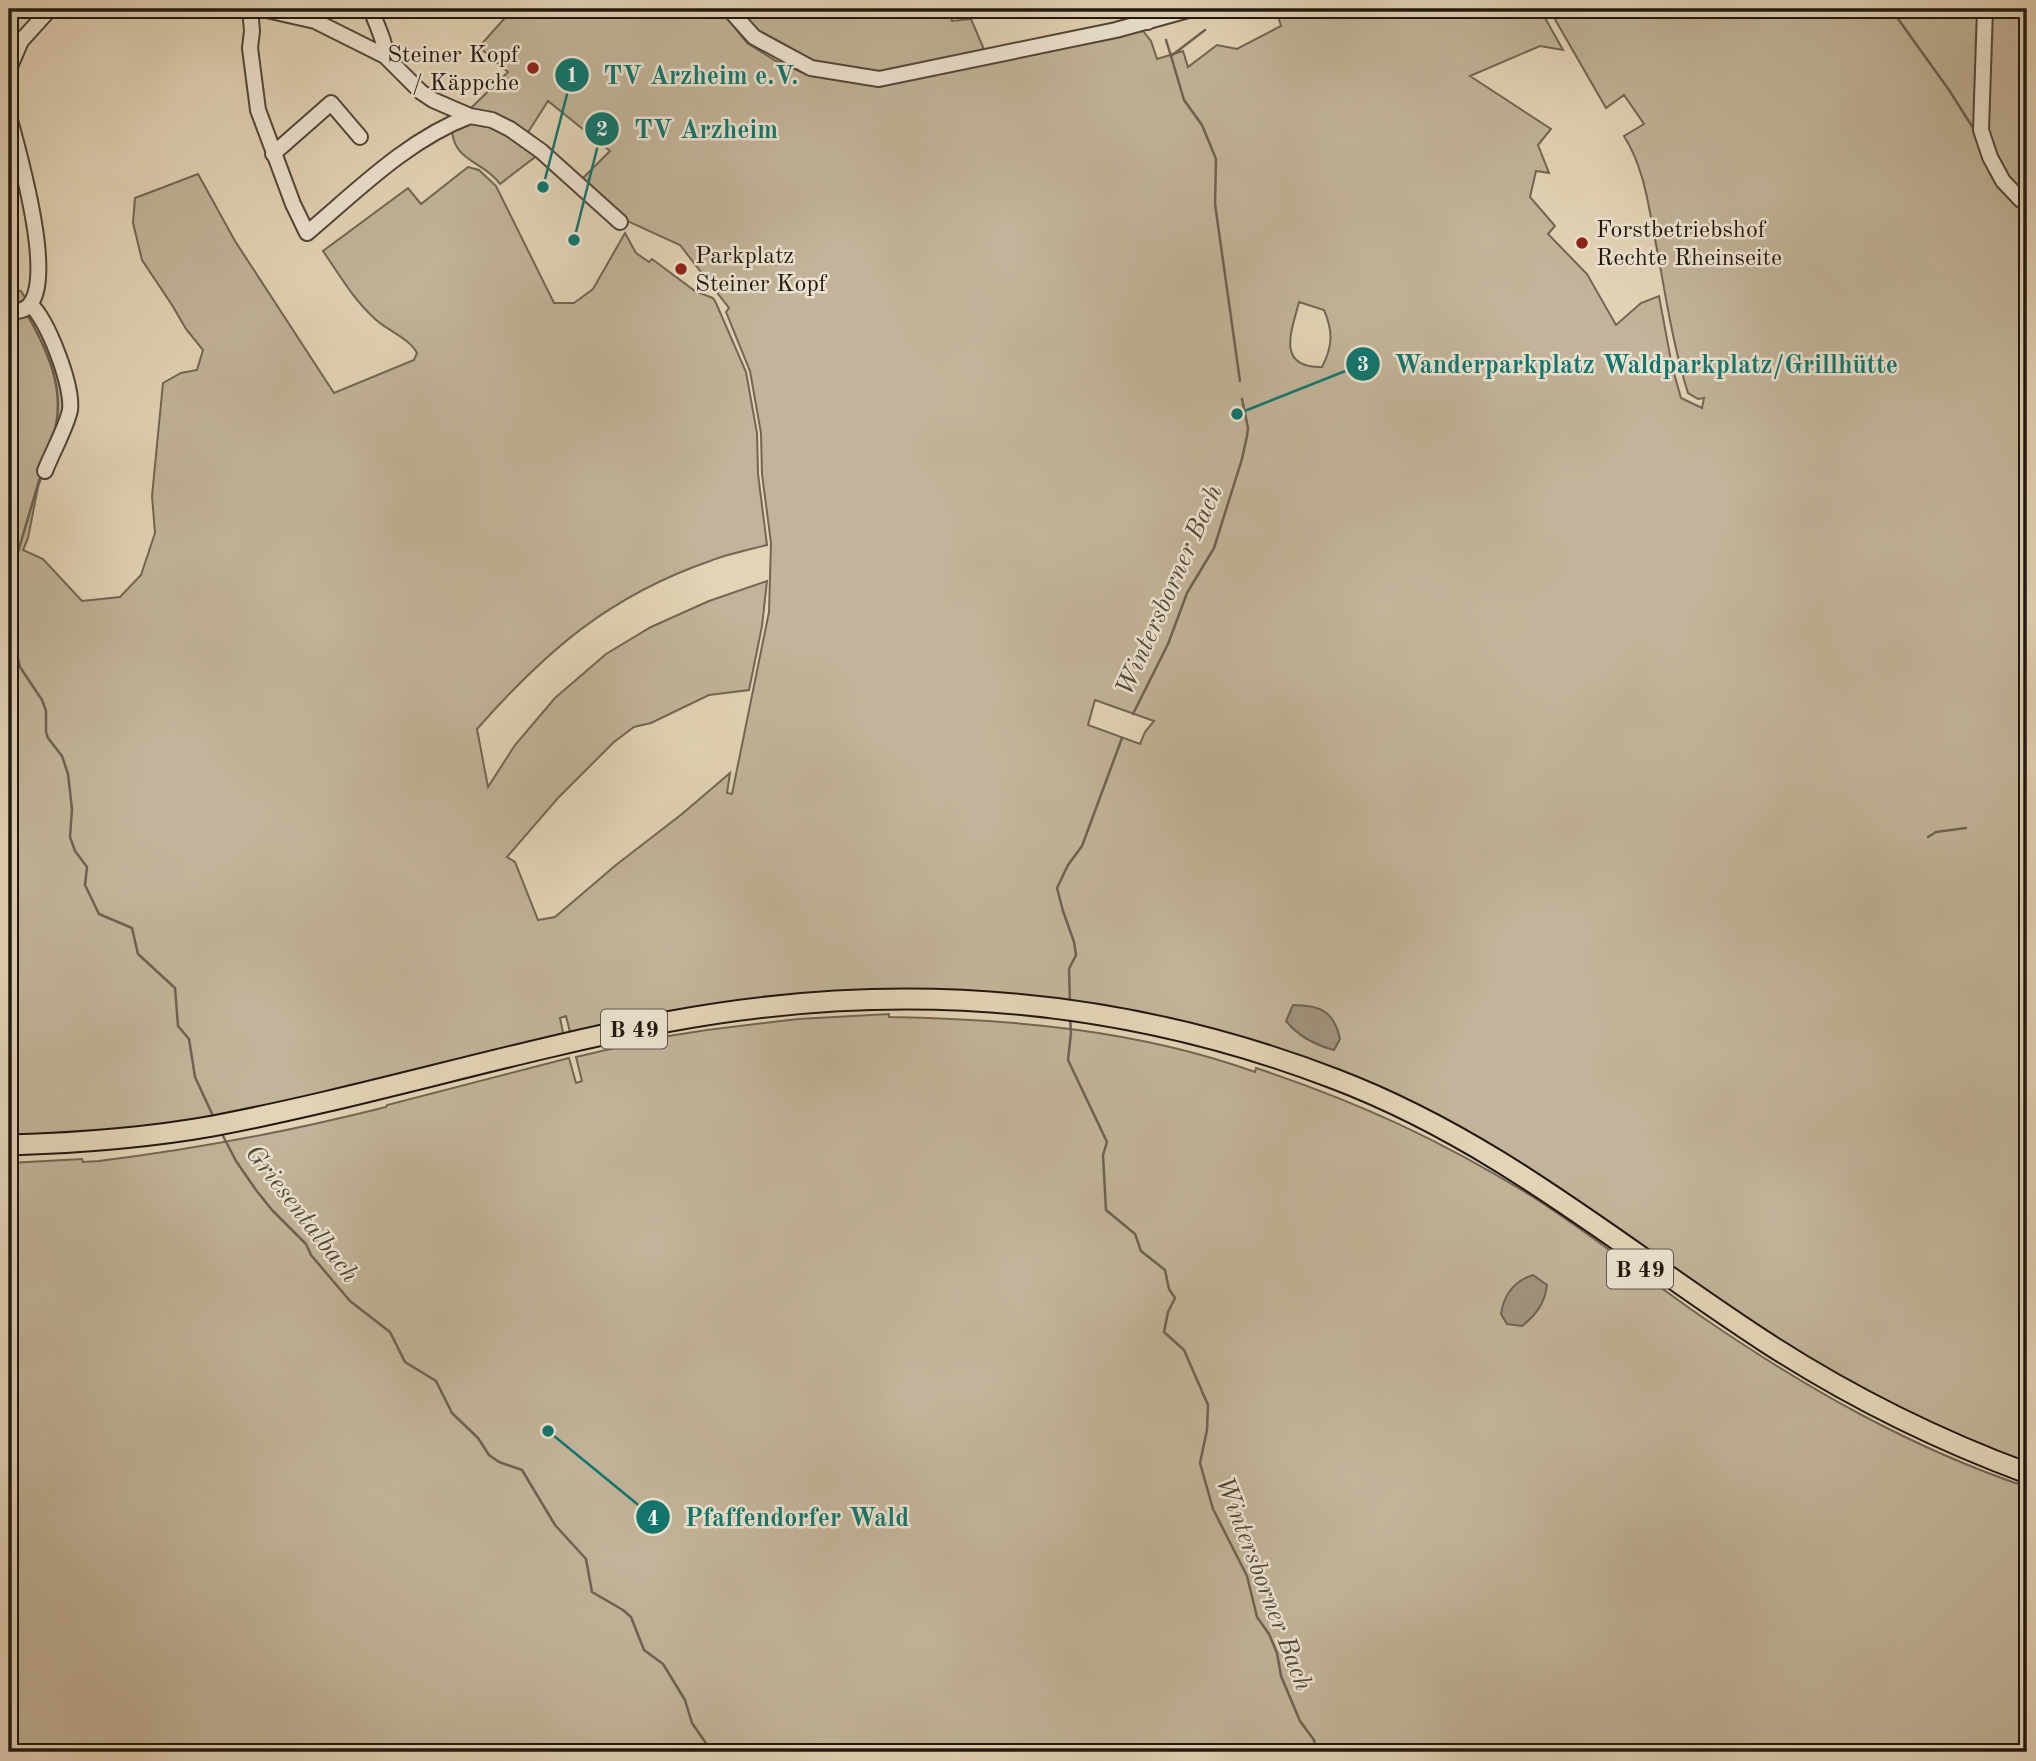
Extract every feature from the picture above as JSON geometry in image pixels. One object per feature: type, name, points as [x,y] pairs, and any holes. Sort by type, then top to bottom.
[{"type":"highway","name":"B 49","points":[[9,1157],[92,1147],[211,1138],[376,1097],[669,1033],[798,1014],[899,1003],[1110,1027],[1251,1055],[1340,1080],[1380,1097],[1467,1142],[1553,1194],[1762,1340],[1828,1380],[1908,1423],[2027,1473]]},
{"type":"highway","name":"B 49","points":[[1251,1055],[1376,1108],[1461,1151],[1538,1198],[1746,1343],[1845,1404],[1941,1451],[2027,1484]]},
{"type":"highway","name":"B 49","points":[[9,1145],[92,1147]]},
{"type":"street","points":[[9,69],[21,41],[50,9]]},
{"type":"street","points":[[250,9],[253,31],[250,48],[258,110],[273,154],[307,233],[407,149],[438,129],[470,116]]},
{"type":"street","points":[[262,9],[315,21],[385,56],[424,94],[470,116],[492,120],[528,141],[620,222]]},
{"type":"street","points":[[371,9],[377,31],[386,48],[385,56]]},
{"type":"street","points":[[729,9],[754,37],[811,68],[879,79],[983,59],[1148,22],[1192,9]]},
{"type":"street","points":[[1127,9],[1141,15],[1148,22]]},
{"type":"street","points":[[1985,9],[1980,130],[2003,181],[2027,203]]},
{"type":"street","points":[[273,154],[331,103],[359,137]]},
{"type":"street","points":[[9,116],[28,189],[37,239],[37,282],[30,304],[18,311],[9,310]]},
{"type":"street","points":[[30,304],[53,342],[69,395],[70,410],[45,471]]},
{"type":"shaded area","points":[[513,9],[720,9],[747,43],[776,61],[808,75],[882,84],[1143,31],[1151,41],[1157,59],[1183,51],[1188,67],[1217,45],[1237,49],[1281,26],[1276,9],[1358,12],[1368,9],[1540,9],[1563,50],[1540,46],[1470,76],[1551,129],[1538,145],[1549,173],[1536,171],[1530,197],[1555,226],[1548,234],[1587,274],[1616,325],[1641,303],[1659,296],[1681,398],[1702,408],[1704,398],[1698,399],[1688,393],[1682,374],[1644,186],[1624,136],[1644,124],[1624,95],[1606,108],[1549,9],[1980,9],[1977,128],[2027,206],[2027,1469],[1898,1415],[1418,1112],[1107,1007],[1004,994],[889,990],[572,1040],[566,1016],[560,1018],[565,1042],[239,1113],[135,1129],[9,1142],[9,288],[21,291],[26,299],[14,305],[20,318],[29,313],[56,357],[51,362],[59,378],[66,407],[38,487],[23,550],[43,559],[82,601],[120,597],[141,575],[155,533],[152,496],[163,383],[181,373],[197,370],[203,350],[186,329],[142,260],[133,223],[135,198],[198,174],[235,241],[334,393],[414,360],[417,353],[409,343],[366,311],[323,251],[408,188],[421,204],[468,167],[479,170],[496,186],[554,303],[574,303],[593,289],[625,233],[636,253],[649,262],[652,259],[695,291],[713,298],[746,372],[757,433],[758,474],[767,545],[724,556],[674,575],[610,609],[554,651],[477,729],[488,787],[515,745],[555,698],[606,654],[651,627],[709,601],[767,581],[762,626],[749,690],[709,695],[651,723],[634,727],[614,742],[558,798],[507,857],[515,862],[538,920],[555,917],[730,773],[727,793],[732,794],[769,612],[771,543],[762,474],[761,433],[750,371],[726,312],[729,308],[680,245],[625,220],[579,182],[610,151],[548,101],[527,134],[470,109],[508,72],[479,47]],"holes":[[[1299,302],[1324,310],[1327,318],[1330,345],[1322,367],[1307,366],[1292,354],[1291,335]],[[1095,700],[1154,721],[1140,744],[1088,725]]]},
{"type":"shaded area","points":[[735,9],[950,9],[952,21],[971,19],[986,54],[880,73],[813,64],[758,31]]},
{"type":"shaded area","points":[[1988,9],[2027,9],[2027,201],[2005,181],[1983,128]]},
{"type":"shaded area","points":[[478,122],[488,124],[539,154],[500,184],[486,170],[463,155],[454,140],[452,129]]},
{"type":"shaded area","points":[[1293,1005],[1318,1008],[1330,1016],[1340,1039],[1334,1050],[1308,1040],[1291,1027],[1286,1021]]},
{"type":"shaded area","points":[[889,1014],[889,1017],[1028,1024],[1120,1037],[1166,1046],[1255,1072],[1256,1068],[1329,1094],[1432,1140],[1499,1176],[1577,1226],[1705,1319],[1782,1369],[1860,1414],[1942,1454],[2027,1487],[2027,1752],[9,1752],[9,1163],[82,1159],[83,1162],[99,1161],[244,1138],[386,1107],[569,1058],[576,1083],[582,1081],[576,1057],[662,1037],[798,1019]]},
{"type":"shaded area","points":[[1533,1275],[1547,1285],[1542,1303],[1522,1326],[1507,1324],[1501,1314],[1507,1294],[1520,1281]]},
{"type":"waterway","points":[[1891,9],[1975,131]]},
{"type":"waterway","points":[[1166,40],[1171,56],[1205,30]]},
{"type":"waterway","name":"Wintersborner Bach","points":[[1171,56],[1184,100],[1202,125],[1216,159],[1215,204],[1240,381]]},
{"type":"waterway","name":"Griesentalbach","points":[[9,295],[19,304]]},
{"type":"waterway","name":"Griesentalbach","points":[[27,314],[54,374],[58,405],[53,437]]},
{"type":"waterway","name":"Wintersborner Bach","points":[[1133,714],[1168,644],[1187,593],[1214,548],[1247,436],[1242,399]]},
{"type":"waterway","name":"Griesentalbach","points":[[9,566],[18,552],[41,474]]},
{"type":"waterway","name":"Griesentalbach","points":[[9,621],[20,667],[42,700],[46,711],[48,738],[62,756],[68,774],[72,809],[70,837],[75,851],[87,867],[85,885],[99,914],[132,928],[138,954],[175,988],[178,1026],[189,1039],[195,1077],[214,1118]]},
{"type":"waterway","name":"Wintersborner Bach","points":[[1070,1004],[1069,969],[1076,955],[1057,888],[1068,865],[1082,846],[1122,738]]},
{"type":"waterway","points":[[1928,837],[1936,832],[1966,828]]},
{"type":"waterway","name":"Wintersborner Bach","points":[[1070,1018],[1068,1060],[1107,1142],[1103,1155],[1106,1210],[1135,1234],[1141,1251],[1165,1270],[1169,1289],[1175,1298],[1168,1312],[1164,1332],[1184,1350],[1208,1405],[1207,1430],[1200,1463],[1213,1509],[1247,1576],[1257,1617],[1269,1634],[1277,1653],[1281,1676],[1300,1721],[1314,1740],[1316,1752]]},
{"type":"waterway","name":"Griesentalbach","points":[[222,1134],[256,1190],[306,1244],[311,1255],[350,1301],[390,1332],[405,1362],[436,1381],[452,1413],[478,1438],[489,1455],[499,1462],[522,1470],[555,1525],[586,1559],[592,1592],[631,1617],[644,1650],[663,1664],[685,1700],[692,1723],[712,1752]]},
{"type":"place","name":"Steiner Kopf / Käppche","points":[[533,68]]},
{"type":"place","name":"TV Arzheim e.V.","points":[[543,187]]},
{"type":"place","name":"TV Arzheim","points":[[574,240]]},
{"type":"place","name":"Forstbetriebshof Rechte Rheinseite","points":[[1582,243]]},
{"type":"place","name":"Parkplatz Steiner Kopf","points":[[681,269]]},
{"type":"place","name":"Wanderparkplatz Waldparkplatz/Grillhütte","points":[[1237,414]]},
{"type":"place","name":"Pfaffendorfer Wald","points":[[548,1431]]}]
